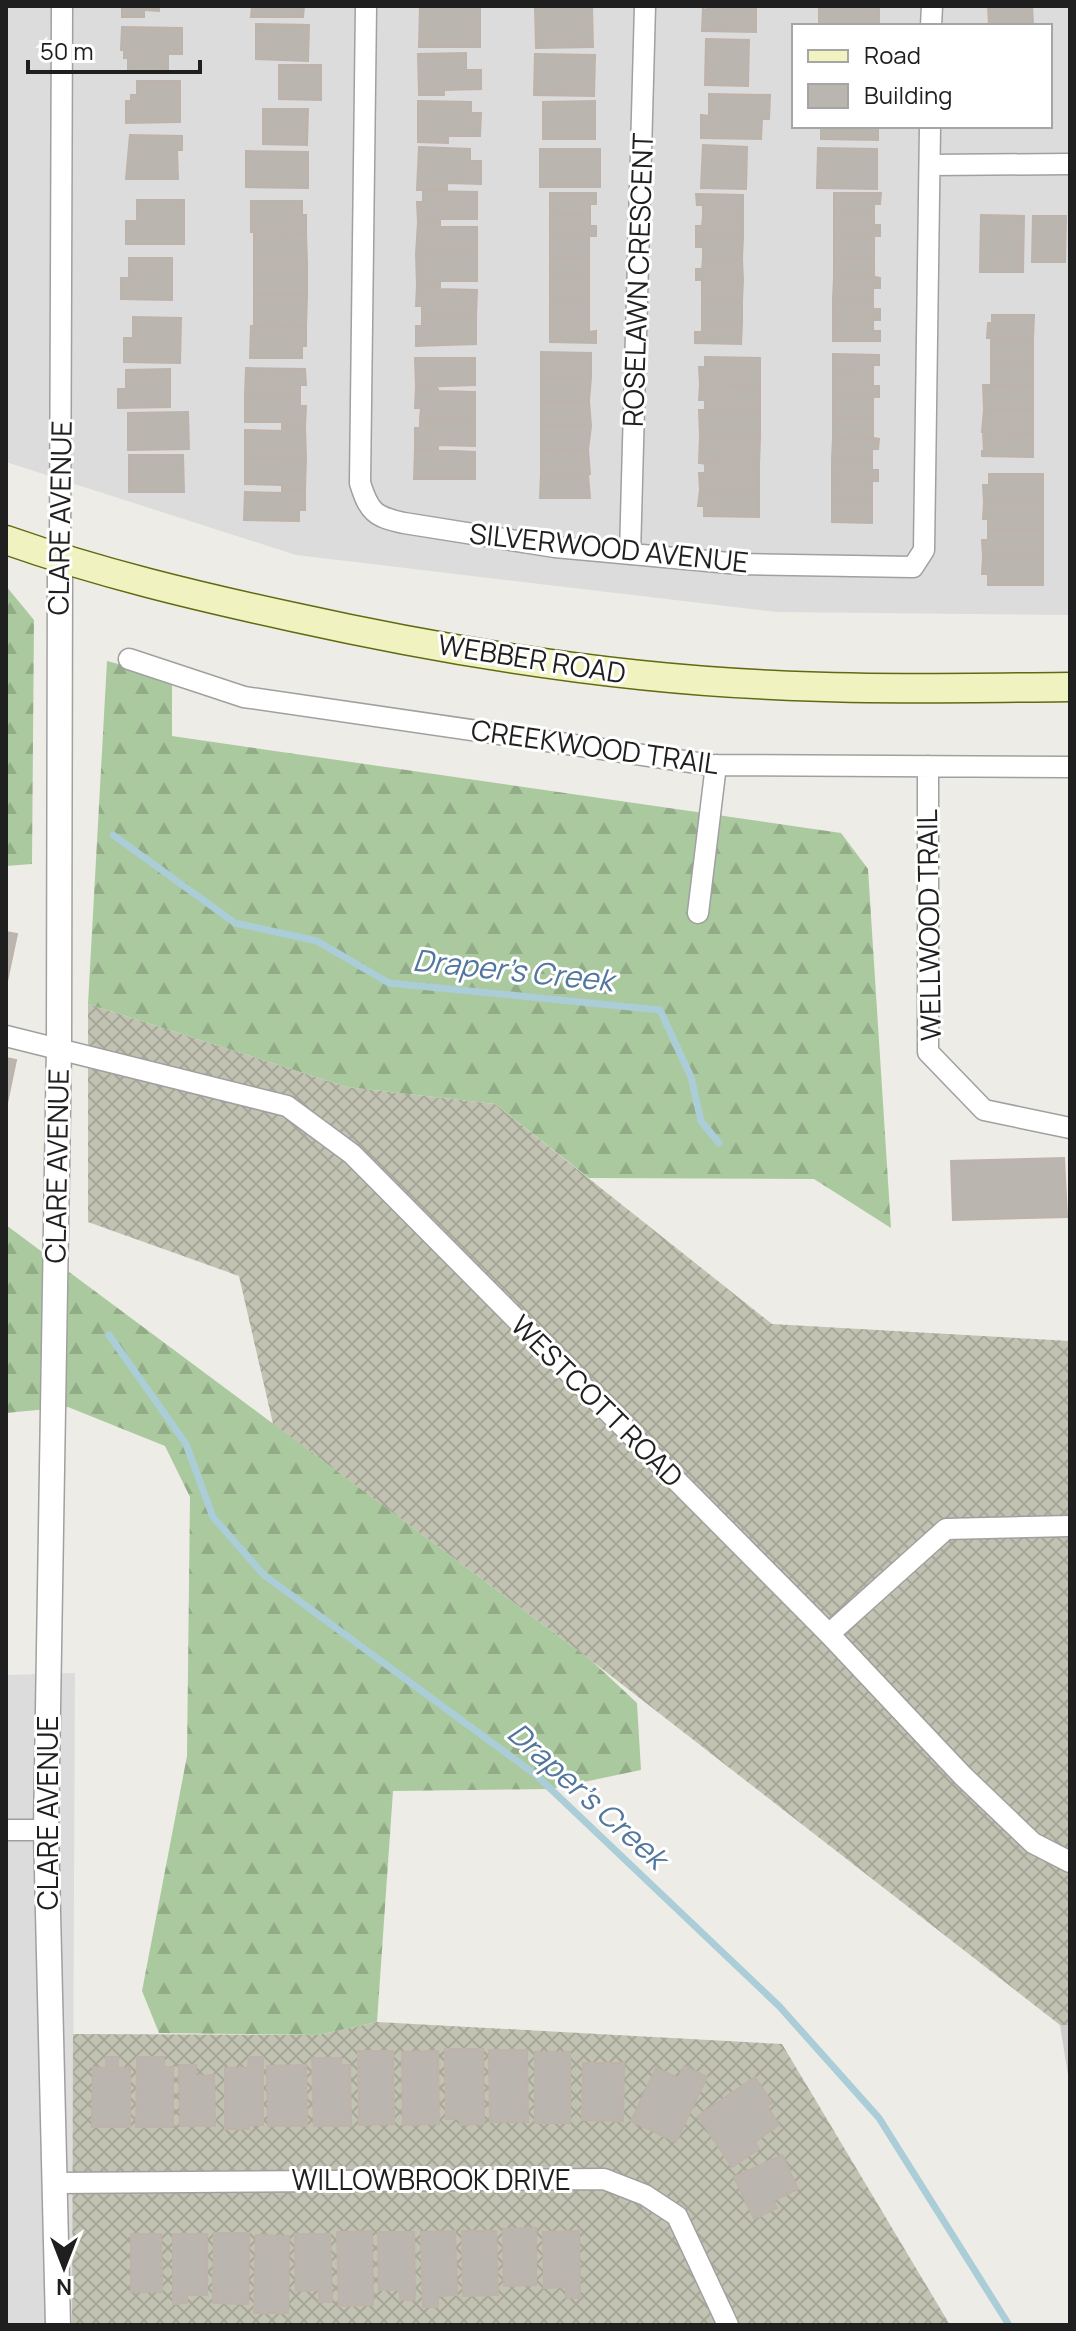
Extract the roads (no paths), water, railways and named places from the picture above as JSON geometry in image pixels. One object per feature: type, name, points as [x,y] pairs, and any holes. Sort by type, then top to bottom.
[{"type":"main road","name":"WEBBER ROAD","points":[[6,540],[209,599],[361,632],[519,660],[619,673],[774,685],[1070,687]]},
{"type":"street","name":"CLARE AVENUE","points":[[58,2325],[46,1830],[59,1047],[62,6]]},
{"type":"street","name":"SILVERWOOD AVENUE","points":[[366,6],[360,483],[366,503],[380,518],[555,547],[630,554],[740,564],[913,567],[924,550],[930,128]]},
{"type":"street","name":"ROSELAWN CRESCENT","points":[[630,554],[645,6]]},
{"type":"street","points":[[930,165],[1070,164]]},
{"type":"street","name":"CREEKWOOD TRAIL","points":[[129,659],[244,697],[716,765],[1070,767]]},
{"type":"street","points":[[698,913],[716,765]]},
{"type":"street","name":"WELLWOOD TRAIL","points":[[928,766],[928,1052],[984,1110],[1070,1128]]},
{"type":"street","name":"WESTCOTT ROAD","points":[[6,1036],[287,1106],[352,1154],[829,1634],[963,1776],[1033,1843],[1070,1862]]},
{"type":"street","points":[[829,1634],[946,1529],[1070,1526]]},
{"type":"street","points":[[6,1830],[46,1830]]},
{"type":"street","name":"WILLOWBROOK DRIVE","points":[[56,2183],[604,2179],[645,2195],[677,2216],[728,2325]]},
{"type":"waterway","name":"Draper's Creek","points":[[113,835],[235,923],[317,941],[389,983],[660,1010],[691,1077],[701,1121],[719,1143]]},
{"type":"waterway","name":"Draper's Creek","points":[[109,1335],[186,1444],[213,1517],[264,1575],[536,1775],[779,2006],[879,2118],[1009,2325]]}]
